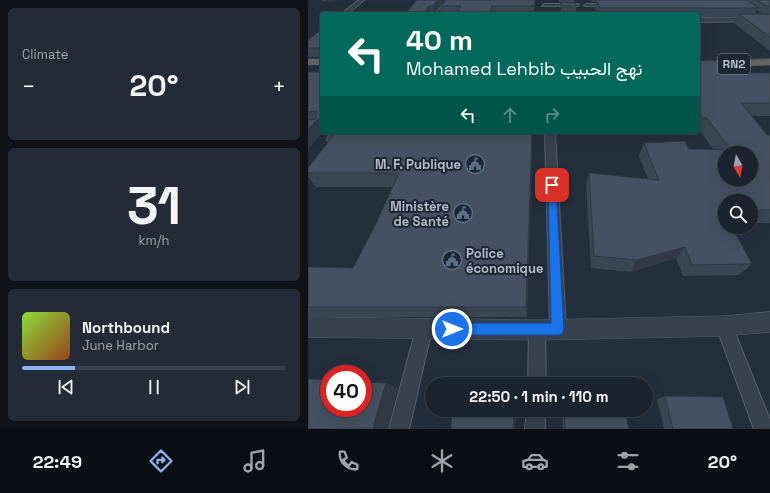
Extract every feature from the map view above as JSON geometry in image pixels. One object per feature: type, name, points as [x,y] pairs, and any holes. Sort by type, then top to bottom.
[{"type":"highway","name":"RN2","points":[[700,61],[770,59]]},
{"type":"highway","points":[[308,62],[320,62]]},
{"type":"highway","name":"RN2","points":[[700,65],[770,62]]},
{"type":"highway","points":[[308,67],[320,67]]},
{"type":"street","points":[[347,12],[362,0]]},
{"type":"street","points":[[440,12],[449,0]]},
{"type":"street","points":[[544,5],[621,5]]},
{"type":"street","points":[[753,12],[763,19]]},
{"type":"street","points":[[733,14],[740,19]]},
{"type":"street","points":[[700,20],[770,19]]},
{"type":"street","points":[[550,134],[558,329]]},
{"type":"street","points":[[325,148],[334,136]]},
{"type":"street","points":[[308,328],[537,330],[724,326],[770,322]]},
{"type":"street","points":[[724,326],[764,429]]},
{"type":"street","points":[[399,429],[424,329]]},
{"type":"street","points":[[537,330],[537,377]]},
{"type":"street","points":[[536,417],[536,429]]},
{"type":"building","points":[[417,0],[438,0],[432,6],[429,6],[424,12],[407,12]]},
{"type":"building","points":[[446,0],[535,0],[534,6],[492,6],[490,12],[457,12],[461,6],[442,6]]},
{"type":"building","points":[[596,0],[747,0],[758,8],[600,8]]},
{"type":"building","points":[[757,0],[770,0],[770,6],[765,5]]},
{"type":"building","points":[[561,2],[575,3],[576,6],[561,6]]},
{"type":"building","points":[[739,14],[770,14],[770,37]]},
{"type":"building","points":[[320,31],[320,48],[308,48],[308,40]]},
{"type":"building","points":[[714,60],[727,73],[770,73],[770,103],[741,103],[767,135],[770,135],[770,210],[758,210],[758,194],[718,194],[718,234],[736,234],[752,264],[692,265],[685,247],[637,260],[594,256],[589,173],[659,180],[644,143],[685,141],[689,149],[718,150],[718,186],[758,186],[758,146],[728,146],[707,118],[703,118],[700,114],[700,61]]},
{"type":"building","points":[[308,72],[320,72],[320,117],[308,129],[308,120],[316,119],[316,111],[308,112]]},
{"type":"building","points":[[334,134],[532,134],[526,307],[308,307],[308,267],[353,268],[374,228],[399,173],[308,173],[308,168]]},
{"type":"building","points":[[308,379],[320,380],[320,417],[372,417],[372,382],[386,383],[373,427],[374,429],[308,429]]},
{"type":"building","points":[[665,396],[723,397],[733,429],[673,429]]},
{"type":"building","points":[[452,417],[514,417],[513,429],[451,429]]},
{"type":"building","points":[[564,417],[626,417],[629,429],[565,429]]},
{"type":"place","name":"M. F. Publique","points":[[475,164]]},
{"type":"place","name":"Ministère de Santé","points":[[463,213]]},
{"type":"place","name":"Police économique","points":[[452,260]]},
{"type":"route","points":[[452,329],[558,329],[552,185]]}]
